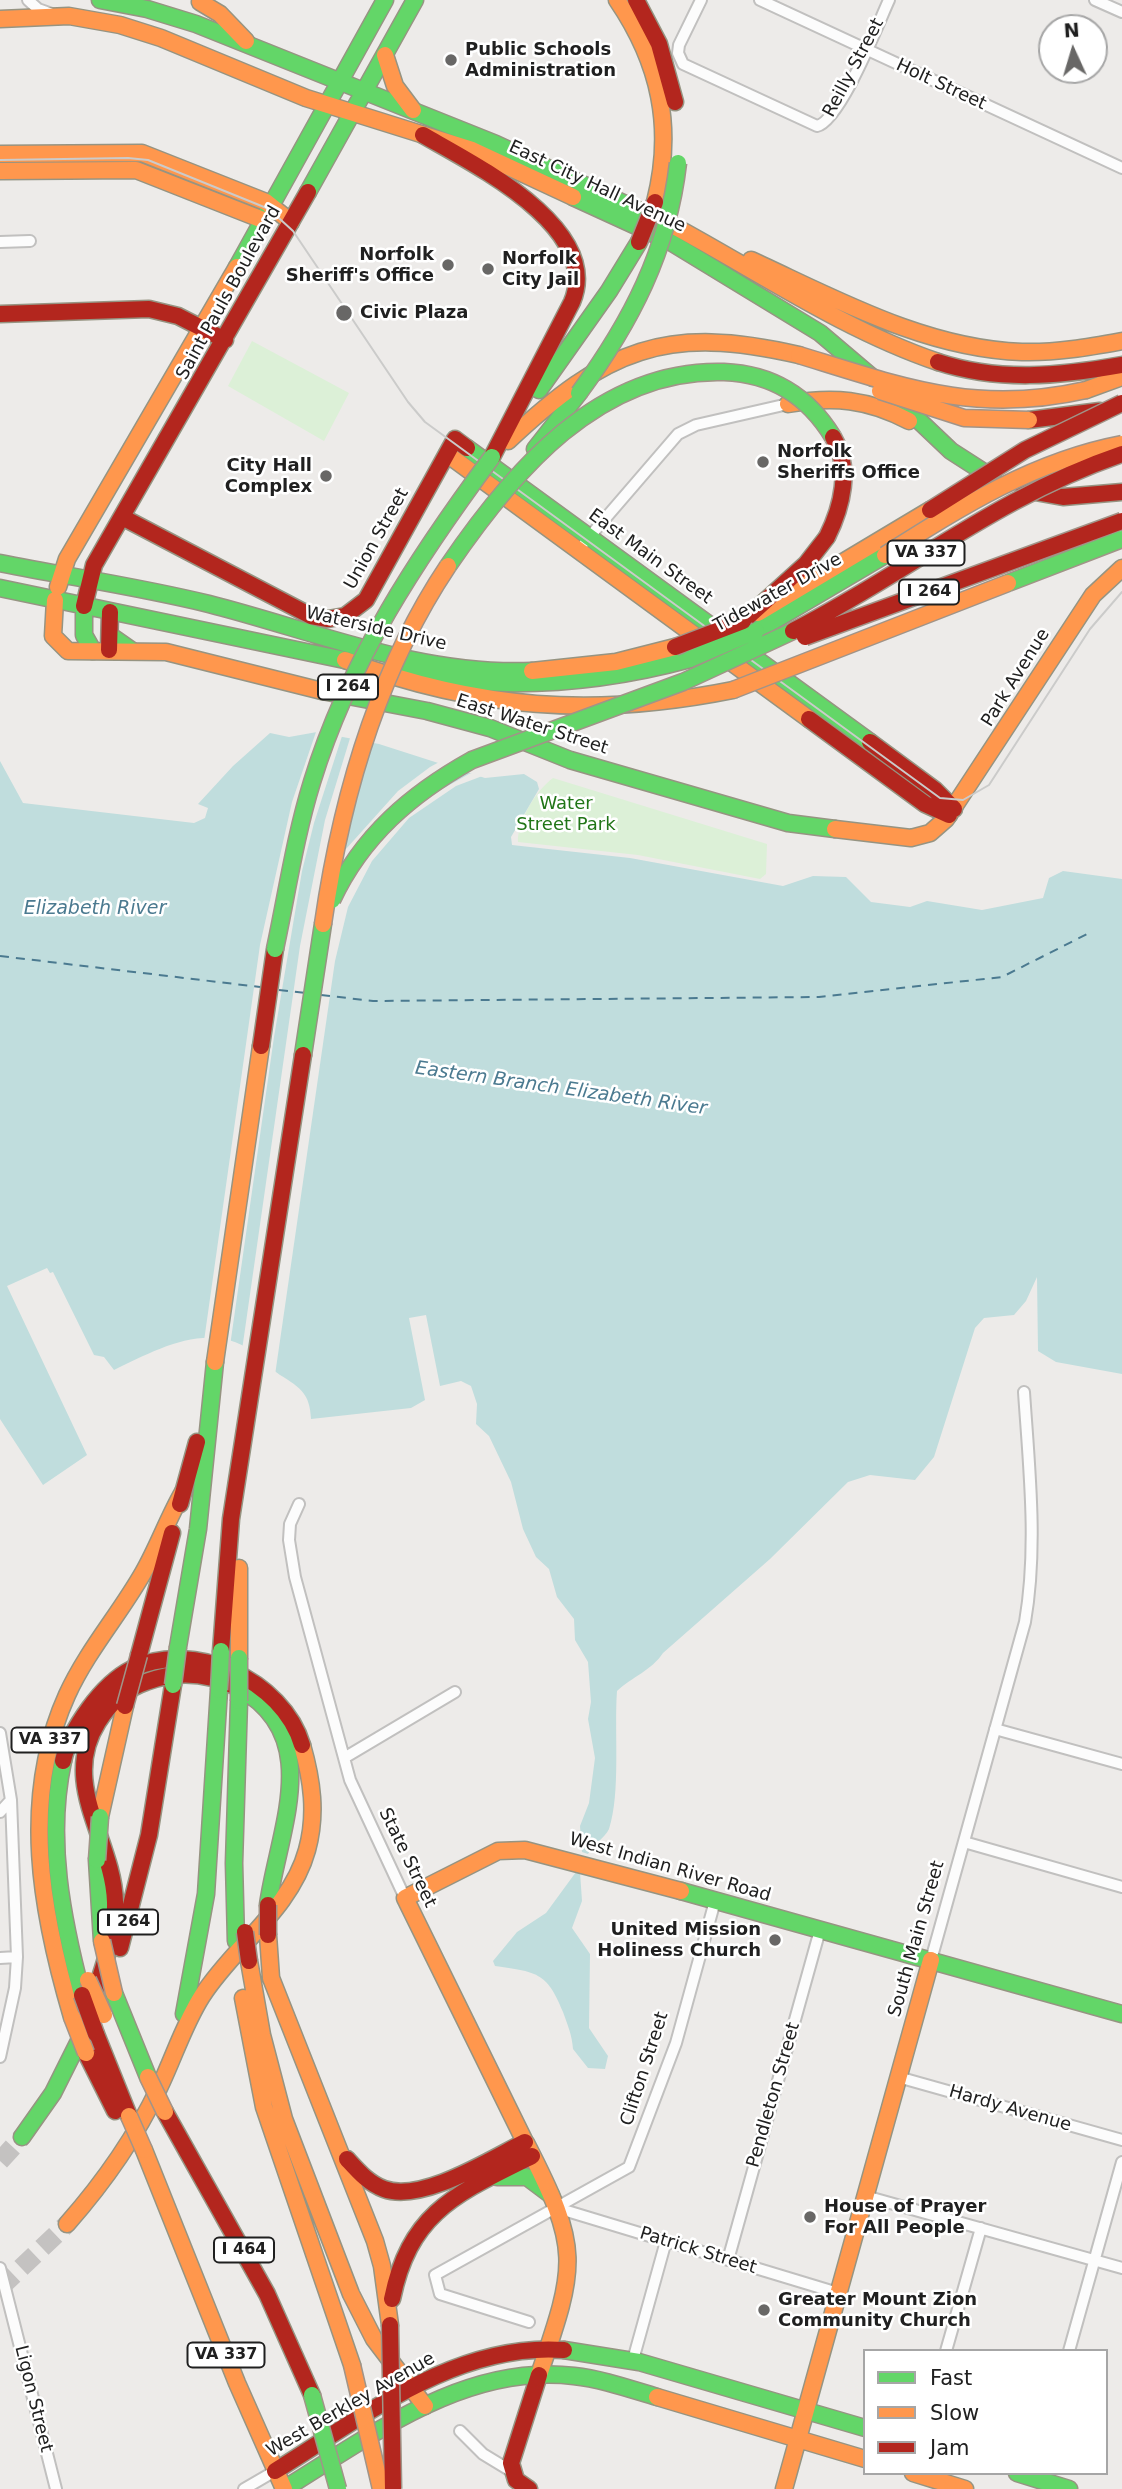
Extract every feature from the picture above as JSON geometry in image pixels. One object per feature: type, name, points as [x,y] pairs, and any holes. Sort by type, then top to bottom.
[{"type":"main road","name":"East City Hall Avenue","points":[[100,0],[173,16],[413,110],[895,324],[958,345],[1035,354],[1073,351],[1122,341]]},
{"type":"main road","name":"Saint Pauls Boulevard","points":[[55,600],[67,559],[263,220],[385,0]]},
{"type":"main road","name":"Saint Pauls Boulevard","points":[[84,606],[88,580],[122,517],[225,340],[415,0]]},
{"type":"main road","points":[[492,457],[609,291],[639,242],[655,202],[667,155],[661,96],[641,39],[617,0]]},
{"type":"main road","points":[[323,924],[334,848],[345,804],[371,724],[392,672],[449,567],[517,472],[595,373],[636,309],[666,235],[678,163],[676,111],[670,77],[651,27],[636,0]]},
{"type":"main road","points":[[207,3],[250,46],[223,64]]},
{"type":"main road","name":"East City Hall Avenue","points":[[0,19],[59,16],[92,19],[133,29],[327,105],[493,159],[670,241],[831,341],[972,467],[1015,487],[1063,497],[1122,492]]},
{"type":"main road","points":[[385,55],[395,86],[413,110]]},
{"type":"main road","points":[[423,135],[479,167],[522,200],[567,242],[578,268],[577,288],[572,302],[492,457]]},
{"type":"main road","points":[[0,154],[142,153],[271,205],[291,222]]},
{"type":"main road","points":[[0,171],[136,170],[263,220]]},
{"type":"main road","points":[[672,225],[878,340],[916,356],[964,370],[1014,377],[1062,376],[1122,365]]},
{"type":"main road","points":[[0,313],[149,309],[178,316],[225,340]]},
{"type":"main road","name":"I 264","points":[[22,2137],[89,2034],[128,1924],[149,1835],[198,1529],[212,1380],[275,949],[312,782],[353,674],[386,609],[428,540],[492,457],[549,401],[583,375],[621,357],[675,342],[735,340],[799,355],[926,392],[974,402],[1025,402],[1086,390],[1122,377]]},
{"type":"main road","points":[[799,355],[849,379],[950,415],[991,421],[1029,420],[1122,409]]},
{"type":"main road","points":[[517,472],[575,422],[635,387],[667,377],[700,372],[753,374],[779,382],[803,396],[818,411],[834,437],[841,455],[843,488],[838,512],[827,537],[750,626]]},
{"type":"main road","points":[[788,404],[834,397],[863,400],[893,411],[930,432]]},
{"type":"main road","points":[[930,510],[1033,445],[1122,403]]},
{"type":"main road","points":[[146,424],[173,431]]},
{"type":"main road","name":"Tidewater Drive","points":[[881,549],[930,510],[1046,452],[1122,432]]},
{"type":"main road","name":"East Main Street","points":[[455,439],[584,543],[929,806],[951,812]]},
{"type":"main road","name":"Union Street","points":[[122,517],[302,612],[324,620],[338,619],[352,614],[366,600],[455,439]]},
{"type":"main road","name":"Tidewater Drive","points":[[345,660],[454,682],[539,685],[619,676],[690,659],[881,549],[1024,473],[1065,457],[1122,444]]},
{"type":"main road","name":"East Main Street","points":[[447,454],[584,543]]},
{"type":"main road","name":"VA 337","points":[[735,662],[823,616],[1033,489],[1081,467],[1122,454]]},
{"type":"main road","points":[[122,517],[114,512],[112,505],[124,461]]},
{"type":"main road","name":"I 264","points":[[66,2224],[95,2193],[127,2148],[160,2088],[175,2049],[194,1976],[203,1908],[231,1519],[323,924],[333,896],[361,850],[394,814],[427,786],[472,760],[1122,521]]},
{"type":"main road","points":[[0,588],[345,660],[433,690],[532,705],[620,707],[684,700],[733,690],[1122,539]]},
{"type":"main road","name":"Waterside Drive","points":[[0,563],[214,606],[388,655],[453,667],[514,671],[571,668],[623,661],[750,626]]},
{"type":"main road","name":"Park Avenue","points":[[951,812],[1093,595],[1122,568]]},
{"type":"main road","name":"East Water Street","points":[[55,600],[51,628],[58,645],[72,652],[104,646],[186,656],[293,685],[470,722],[570,760],[788,822],[911,838],[934,831],[951,812]]},
{"type":"main road","points":[[84,606],[84,635],[104,646],[110,612]]},
{"type":"main road","name":"VA 337","points":[[212,1380],[183,1492],[167,1518],[143,1572],[69,1691],[46,1755],[39,1797],[43,1888],[53,1947],[72,2017],[96,2076],[110,2087],[142,2154],[284,2489],[425,2406],[478,2384],[539,2375]]},
{"type":"main road","points":[[240,1468],[237,1830],[241,1936],[250,2048],[264,2107],[352,2365],[381,2489]]},
{"type":"main road","points":[[130,2051],[102,1941],[97,1860],[100,1817],[125,1706],[183,1492]]},
{"type":"main road","points":[[110,2087],[106,2059],[89,2034],[85,1987],[65,1910],[57,1847],[57,1791],[72,1736],[95,1699],[127,1674],[170,1659],[220,1663],[243,1673],[266,1688],[293,1723],[308,1759],[315,1801],[308,1846],[284,1897],[205,1992],[175,2049]]},
{"type":"main road","points":[[89,2034],[112,1937],[115,1912],[113,1880],[88,1813],[81,1766],[96,1723],[105,1710],[134,1685],[170,1673],[213,1676],[241,1687],[275,1721],[288,1749],[292,1782],[268,1905],[271,1978],[375,2241],[382,2266],[390,2325],[393,2489]]},
{"type":"main road","name":"West Indian River Road","points":[[405,1898],[498,1852],[524,1850],[565,1858],[1122,2014]]},
{"type":"main road","name":"State Street","points":[[405,1898],[554,2201]]},
{"type":"main road","name":"South Main Street","points":[[784,2489],[931,1960]]},
{"type":"main road","points":[[244,1966],[284,2119],[340,2269],[374,2339],[414,2387],[425,2406]]},
{"type":"main road","points":[[85,1987],[117,2039],[130,2051]]},
{"type":"main road","name":"I 464","points":[[130,2051],[283,2324],[312,2395],[338,2489]]},
{"type":"main road","points":[[335,2142],[369,2183],[382,2189],[409,2193],[434,2187],[529,2149]]},
{"type":"main road","points":[[390,2325],[397,2272],[413,2237],[443,2204],[486,2179],[529,2149]]},
{"type":"main road","points":[[486,2179],[521,2175],[537,2181],[554,2201],[566,2231],[569,2266],[563,2299],[511,2470],[516,2480],[529,2489]]},
{"type":"main road","name":"West Berkley Avenue","points":[[275,2471],[414,2387],[447,2371],[494,2355],[547,2349],[634,2360],[863,2427]]},
{"type":"main road","points":[[539,2375],[564,2374],[597,2380],[863,2458]]},
{"type":"main road","points":[[920,2475],[965,2489]]},
{"type":"main road","points":[[1035,2480],[1069,2489]]},
{"type":"street","points":[[28,0],[38,9],[59,16]]},
{"type":"street","name":"Reilly Street","points":[[701,0],[678,53],[683,64],[813,125],[823,125],[841,101],[889,0]]},
{"type":"street","name":"Holt Street","points":[[760,0],[1122,168]]},
{"type":"street","points":[[1095,0],[1122,12]]},
{"type":"street","points":[[0,242],[30,241]]},
{"type":"street","points":[[584,543],[678,434],[696,425],[788,404]]},
{"type":"street","name":"South Main Street","points":[[931,1960],[1030,1597],[1031,1541],[1024,1392]]},
{"type":"street","name":"State Street","points":[[299,1504],[290,1524],[290,1554],[344,1759],[358,1800],[405,1898]]},
{"type":"street","points":[[344,1759],[455,1692]]},
{"type":"street","points":[[995,1729],[1122,1764]]},
{"type":"street","points":[[0,1733],[11,1800],[17,1957],[15,1988],[0,2057]]},
{"type":"street","points":[[0,1812],[11,1800]]},
{"type":"street","points":[[964,1842],[1122,1887]]},
{"type":"street","name":"Clifton Street","points":[[529,2322],[440,2294],[437,2272],[554,2201],[623,2172],[634,2160],[676,2043],[715,1901]]},
{"type":"street","name":"Pendleton Street","points":[[728,2260],[820,1930]]},
{"type":"street","points":[[0,1958],[17,1957]]},
{"type":"street","name":"Hardy Avenue","points":[[898,2077],[1122,2140]]},
{"type":"street","points":[[1070,2349],[1122,2162]]},
{"type":"street","points":[[865,2196],[1122,2268]]},
{"type":"street","name":"Patrick Street","points":[[554,2201],[667,2241],[838,2293]]},
{"type":"street","points":[[947,2349],[981,2228]]},
{"type":"street","points":[[634,2360],[667,2241]]},
{"type":"street","name":"Ligon Street","points":[[0,2268],[56,2489]]},
{"type":"street","points":[[460,2431],[483,2454],[511,2470]]},
{"type":"street","name":"West Berkley Avenue","points":[[244,2489],[275,2471]]},
{"type":"green space","points":[[252,341],[349,393],[324,441],[228,386]]},
{"type":"green space","name":"Water Street Park","points":[[553,778],[767,844],[766,874],[760,879],[638,855],[518,842],[521,825],[529,807],[540,790]]},
{"type":"water","points":[[317,732],[379,744],[485,778],[524,774],[537,782],[539,789],[511,837],[512,845],[630,858],[783,886],[813,876],[846,877],[871,902],[910,907],[927,901],[982,910],[1043,898],[1049,878],[1063,871],[1122,879],[1122,1374],[1056,1362],[1038,1351],[1037,1277],[1026,1301],[1014,1315],[984,1318],[975,1328],[934,1457],[915,1480],[870,1475],[848,1482],[770,1559],[653,1664],[617,1691],[613,1814],[609,1829],[588,1854],[582,1852],[580,1826],[589,1803],[595,1758],[588,1719],[591,1702],[588,1662],[575,1640],[574,1619],[557,1597],[549,1569],[536,1557],[523,1529],[511,1482],[489,1436],[476,1424],[477,1404],[471,1386],[461,1381],[440,1386],[426,1315],[409,1318],[425,1400],[411,1408],[311,1419],[309,1403],[299,1388],[251,1350],[234,1342],[199,1338],[181,1342],[114,1370],[104,1357],[94,1355],[53,1272],[50,1273],[47,1268],[7,1286],[87,1455],[43,1485],[0,1419],[0,761],[23,803],[194,823],[205,818],[208,808],[198,804],[233,766],[270,733],[289,737]]},
{"type":"water","points":[[576,1872],[580,1872],[582,1901],[572,1928],[590,1954],[589,2028],[608,2056],[605,2069],[588,2068],[573,2049],[563,2012],[545,1981],[530,1972],[495,1966],[493,1961],[517,1932],[546,1913]]},
{"type":"pier","points":[[317,729],[343,733],[314,823],[302,871],[274,1037],[230,1346],[204,1341],[260,945],[292,802]]},
{"type":"pier","points":[[351,735],[371,739],[343,831],[342,847],[346,849],[398,791],[430,767],[443,760],[469,769],[429,791],[382,833],[364,857],[357,872],[380,840],[421,801],[469,774],[476,772],[485,775],[456,786],[409,818],[372,861],[348,907],[335,961],[275,1375],[242,1350],[300,946],[325,820]]},
{"type":"ferry route","points":[[321,995],[373,1001],[819,997],[1002,977],[1089,933]]},
{"type":"ferry route","points":[[0,956],[260,987]]},
{"type":"ferry route","points":[[279,990],[305,993]]},
{"type":"tunnel","points":[[0,2161],[22,2137]]},
{"type":"tunnel","points":[[0,2288],[67,2224]]},
{"type":"tram line","points":[[0,160],[148,160],[269,209],[293,231],[408,402],[425,422],[940,798],[963,800],[989,785],[1090,629],[1122,592]]},
{"type":"traffic: fast","points":[[100,0],[147,9],[196,24],[496,144],[660,220]]},
{"type":"traffic: fast","points":[[237,267],[385,0]]},
{"type":"traffic: fast","points":[[308,192],[415,0]]},
{"type":"traffic: fast","points":[[579,393],[615,339],[644,284],[666,226],[678,163]]},
{"type":"traffic: fast","points":[[573,197],[669,241],[820,333],[873,378]]},
{"type":"traffic: fast","points":[[539,390],[609,291],[639,242]]},
{"type":"traffic: fast","points":[[448,566],[501,495],[530,462],[563,432],[599,407],[637,387],[679,375],[724,372],[758,377],[788,390],[800,399],[833,437]]},
{"type":"traffic: fast","points":[[535,449],[579,393]]},
{"type":"traffic: fast","points":[[892,395],[951,451],[993,478]]},
{"type":"traffic: fast","points":[[467,448],[870,742]]},
{"type":"traffic: fast","points":[[275,949],[306,803],[327,737],[345,694],[365,653],[412,572],[492,457]]},
{"type":"traffic: fast","points":[[1008,583],[1122,539]]},
{"type":"traffic: fast","points":[[756,631],[885,555]]},
{"type":"traffic: fast","points":[[0,563],[209,604],[368,650],[409,659],[490,671],[532,671]]},
{"type":"traffic: fast","points":[[0,588],[359,663]]},
{"type":"traffic: fast","points":[[84,606],[84,635],[93,651]]},
{"type":"traffic: fast","points":[[690,659],[756,631]]},
{"type":"traffic: fast","points":[[332,900],[358,856],[390,819],[429,787],[472,760],[683,682],[793,631]]},
{"type":"traffic: fast","points":[[111,636],[131,650]]},
{"type":"traffic: fast","points":[[403,673],[476,682],[547,682],[618,675],[690,659]]},
{"type":"traffic: fast","points":[[322,691],[427,711],[490,728],[570,760],[788,823],[835,829]]},
{"type":"traffic: fast","points":[[303,1055],[323,924]]},
{"type":"traffic: fast","points":[[178,1647],[198,1529],[215,1362]]},
{"type":"traffic: fast","points":[[173,1685],[178,1647]]},
{"type":"traffic: fast","points":[[219,1690],[221,1651]]},
{"type":"traffic: fast","points":[[239,1658],[239,1701]]},
{"type":"traffic: fast","points":[[239,1688],[266,1708],[282,1732],[289,1758],[290,1787],[286,1816],[268,1905]]},
{"type":"traffic: fast","points":[[184,2014],[206,1894],[219,1690]]},
{"type":"traffic: fast","points":[[236,1941],[234,1863],[239,1701]]},
{"type":"traffic: fast","points":[[63,1761],[58,1790],[56,1849],[68,1937],[82,1995]]},
{"type":"traffic: fast","points":[[97,1860],[100,1817]]},
{"type":"traffic: fast","points":[[97,1860],[102,1941]]},
{"type":"traffic: fast","points":[[681,1891],[1122,2014]]},
{"type":"traffic: fast","points":[[114,1993],[148,2077]]},
{"type":"traffic: fast","points":[[22,2137],[53,2093],[86,2027]]},
{"type":"traffic: fast","points":[[497,2177],[527,2177],[551,2195]]},
{"type":"traffic: fast","points":[[564,2350],[639,2362],[863,2427]]},
{"type":"traffic: fast","points":[[284,2489],[421,2408],[457,2392],[495,2381],[534,2375],[574,2376],[657,2397]]},
{"type":"traffic: fast","points":[[312,2395],[338,2489]]},
{"type":"traffic: fast","points":[[1024,2475],[1069,2489]]},
{"type":"traffic: slow","points":[[617,0],[644,48],[659,97],[663,148],[655,202]]},
{"type":"traffic: slow","points":[[200,2],[220,14],[246,41]]},
{"type":"traffic: slow","points":[[0,19],[69,16],[120,25],[161,38],[306,98],[472,150],[573,197]]},
{"type":"traffic: slow","points":[[385,55],[395,86],[413,110]]},
{"type":"traffic: slow","points":[[0,154],[142,153],[266,202],[291,222]]},
{"type":"traffic: slow","points":[[0,171],[136,170],[263,220]]},
{"type":"traffic: slow","points":[[672,225],[835,317],[938,362]]},
{"type":"traffic: slow","points":[[751,260],[882,320],[951,342],[986,349],[1035,352],[1122,341]]},
{"type":"traffic: slow","points":[[58,587],[67,559],[237,267]]},
{"type":"traffic: slow","points":[[508,441],[576,384],[608,365],[640,352],[674,344],[711,342],[799,355]]},
{"type":"traffic: slow","points":[[799,355],[940,394],[1009,400],[1086,390]]},
{"type":"traffic: slow","points":[[1086,390],[1122,377]]},
{"type":"traffic: slow","points":[[880,391],[964,418],[1029,420]]},
{"type":"traffic: slow","points":[[788,404],[820,400],[850,401],[879,408],[909,421]]},
{"type":"traffic: slow","points":[[885,555],[970,503],[1028,474],[1089,452],[1122,444]]},
{"type":"traffic: slow","points":[[447,454],[809,719]]},
{"type":"traffic: slow","points":[[758,613],[930,510]]},
{"type":"traffic: slow","points":[[323,924],[340,830],[366,738],[401,649],[448,566]]},
{"type":"traffic: slow","points":[[835,829],[911,838],[930,833],[946,819],[1093,595],[1122,568]]},
{"type":"traffic: slow","points":[[733,690],[1008,583]]},
{"type":"traffic: slow","points":[[55,600],[53,636],[68,651],[166,652],[322,691]]},
{"type":"traffic: slow","points":[[532,671],[616,662],[675,647]]},
{"type":"traffic: slow","points":[[345,660],[394,677],[442,689],[536,704],[632,704],[733,690]]},
{"type":"traffic: slow","points":[[215,1362],[261,1046]]},
{"type":"traffic: slow","points":[[72,2017],[52,1937],[40,1856],[44,1774],[52,1734],[75,1679],[143,1573],[183,1492]]},
{"type":"traffic: slow","points":[[239,1568],[239,1658]]},
{"type":"traffic: slow","points":[[100,1817],[125,1706]]},
{"type":"traffic: slow","points":[[67,2224],[106,2176],[140,2124],[202,1996],[275,1909],[299,1871],[307,1850],[312,1823],[311,1784],[302,1745]]},
{"type":"traffic: slow","points":[[525,2142],[405,1898],[498,1851],[525,1850],[681,1891]]},
{"type":"traffic: slow","points":[[268,1935],[271,1978],[375,2241],[382,2266],[390,2325]]},
{"type":"traffic: slow","points":[[102,1941],[114,1993]]},
{"type":"traffic: slow","points":[[784,2489],[931,1960]]},
{"type":"traffic: slow","points":[[249,1961],[262,2035],[284,2119],[351,2294],[374,2339],[425,2406]]},
{"type":"traffic: slow","points":[[88,1980],[104,2015]]},
{"type":"traffic: slow","points":[[243,1998],[264,2107],[352,2365]]},
{"type":"traffic: slow","points":[[72,2017],[86,2053]]},
{"type":"traffic: slow","points":[[148,2077],[165,2112]]},
{"type":"traffic: slow","points":[[129,2116],[144,2150]]},
{"type":"traffic: slow","points":[[526,2143],[557,2209],[567,2257],[561,2307],[539,2375]]},
{"type":"traffic: slow","points":[[144,2150],[237,2383],[284,2489]]},
{"type":"traffic: slow","points":[[352,2365],[381,2489]]},
{"type":"traffic: slow","points":[[657,2397],[863,2458]]},
{"type":"traffic: slow","points":[[920,2475],[965,2489]]},
{"type":"traffic: jam","points":[[636,0],[659,44],[675,102]]},
{"type":"traffic: jam","points":[[423,135],[473,163],[529,202],[552,225],[569,249],[577,275],[572,302],[492,457]]},
{"type":"traffic: jam","points":[[84,606],[94,565],[308,192]]},
{"type":"traffic: jam","points":[[639,242],[655,202]]},
{"type":"traffic: jam","points":[[0,314],[149,309],[178,316],[225,340]]},
{"type":"traffic: jam","points":[[938,362],[1007,375],[1053,374],[1122,365]]},
{"type":"traffic: jam","points":[[930,510],[1025,450],[1122,403]]},
{"type":"traffic: jam","points":[[1029,420],[1100,411]]},
{"type":"traffic: jam","points":[[827,537],[837,513],[843,487],[842,461],[833,437]]},
{"type":"traffic: jam","points":[[122,517],[311,616],[328,619],[345,616],[366,600],[455,439],[467,448]]},
{"type":"traffic: jam","points":[[793,631],[993,513],[1077,471],[1122,454]]},
{"type":"traffic: jam","points":[[1024,490],[1063,497],[1122,492]]},
{"type":"traffic: jam","points":[[805,637],[1122,521]]},
{"type":"traffic: jam","points":[[743,621],[806,564],[827,537]]},
{"type":"traffic: jam","points":[[109,650],[110,612]]},
{"type":"traffic: jam","points":[[675,647],[743,621]]},
{"type":"traffic: jam","points":[[809,719],[925,804],[949,815]]},
{"type":"traffic: jam","points":[[870,742],[935,790],[954,809]]},
{"type":"traffic: jam","points":[[261,1046],[275,949]]},
{"type":"traffic: jam","points":[[221,1651],[231,1519],[303,1055]]},
{"type":"traffic: jam","points":[[180,1504],[197,1442]]},
{"type":"traffic: jam","points":[[139,1655],[172,1533]]},
{"type":"traffic: jam","points":[[125,1706],[139,1655]]},
{"type":"traffic: jam","points":[[63,1761],[80,1722],[110,1685],[132,1669],[156,1661],[182,1659],[233,1671],[256,1684],[276,1701],[292,1722],[302,1745]]},
{"type":"traffic: jam","points":[[91,2006],[110,1942],[115,1902],[112,1879],[86,1790],[84,1767],[87,1745],[98,1722],[113,1703],[138,1685],[158,1678],[193,1675],[216,1679],[239,1688]]},
{"type":"traffic: jam","points":[[120,1948],[149,1835],[173,1685]]},
{"type":"traffic: jam","points":[[268,1905],[268,1935]]},
{"type":"traffic: jam","points":[[245,1932],[249,1961]]},
{"type":"traffic: jam","points":[[82,1995],[96,2034]]},
{"type":"traffic: jam","points":[[96,2034],[129,2116]]},
{"type":"traffic: jam","points":[[86,2053],[115,2111]]},
{"type":"traffic: jam","points":[[165,2112],[267,2294],[312,2395]]},
{"type":"traffic: jam","points":[[347,2159],[373,2183],[384,2189],[400,2192],[436,2185],[525,2142]]},
{"type":"traffic: jam","points":[[392,2299],[400,2269],[411,2245],[441,2208],[460,2194],[532,2156]]},
{"type":"traffic: jam","points":[[390,2325],[393,2489]]},
{"type":"traffic: jam","points":[[275,2471],[377,2407],[448,2371],[486,2358],[524,2351],[564,2350]]},
{"type":"traffic: jam","points":[[529,2489],[516,2480],[511,2463],[539,2375]]},
{"type":"place","name":"Public Schools Administration","points":[[451,60]]},
{"type":"place","name":"Norfolk Sheriff's Office","points":[[448,265]]},
{"type":"place","name":"Norfolk City Jail","points":[[488,269]]},
{"type":"place","name":"Civic Plaza","points":[[344,313]]},
{"type":"place","name":"Norfolk Sheriffs Office","points":[[763,462]]},
{"type":"place","name":"City Hall Complex","points":[[326,476]]},
{"type":"place","name":"United Mission Holiness Church","points":[[775,1940]]},
{"type":"place","name":"House of Prayer For All People","points":[[810,2217]]},
{"type":"place","name":"Greater Mount Zion Community Church","points":[[764,2310]]},
{"type":"water label","name":"Elizabeth River","points":[[95,909]]},
{"type":"water label","name":"Eastern Branch Elizabeth River","points":[[561,1089]]}]
